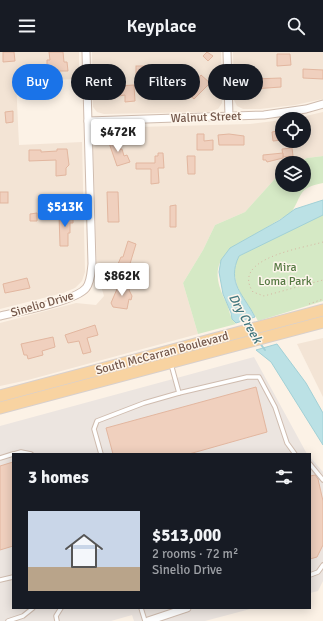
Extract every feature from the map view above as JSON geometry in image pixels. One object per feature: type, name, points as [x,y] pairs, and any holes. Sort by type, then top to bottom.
[{"type":"main road","name":"South McCarran Boulevard","points":[[0,396],[323,310]]},
{"type":"main road","name":"South McCarran Boulevard","points":[[0,408],[170,362],[251,343],[323,322]]},
{"type":"street","name":"Sinelio Drive","points":[[0,316],[71,298],[86,288],[89,281],[92,264],[86,52]]},
{"type":"street","points":[[227,52],[229,116]]},
{"type":"street","name":"Walnut Street","points":[[88,121],[285,113],[323,104]]},
{"type":"street","points":[[148,621],[184,609]]},
{"type":"lane","points":[[170,362],[179,393]]},
{"type":"lane","points":[[101,453],[94,429],[97,421],[144,403],[247,376],[259,377],[275,407],[287,443],[294,453]]},
{"type":"lane","points":[[0,458],[12,454]]},
{"type":"lane","points":[[311,465],[323,480]]},
{"type":"lane","points":[[311,575],[318,572],[323,565]]},
{"type":"lane","points":[[0,580],[12,577]]},
{"type":"lane","points":[[8,621],[24,616],[32,609]]},
{"type":"lane","points":[[57,621],[56,616],[60,609]]},
{"type":"lane","points":[[141,609],[144,621]]},
{"type":"path","points":[[323,242],[263,260],[253,269],[250,284],[254,292],[264,296],[323,280]]},
{"type":"shaded area","points":[[0,52],[79,52],[79,64],[71,64],[71,79],[63,80],[63,64],[12,64],[12,100],[17,100],[19,145],[82,142],[85,272],[82,281],[75,288],[63,293],[0,309]]},
{"type":"shaded area","points":[[92,52],[221,52],[221,64],[208,64],[208,100],[222,100],[222,103],[218,109],[209,112],[104,114],[97,112],[93,107],[93,100],[126,100],[126,64],[92,64]]},
{"type":"shaded area","points":[[233,52],[323,52],[323,99],[295,105],[260,109],[243,109],[237,106],[234,100],[263,100],[263,64],[233,64]]},
{"type":"shaded area","points":[[323,112],[323,156],[311,158],[311,156],[275,156],[275,179],[245,212],[215,225],[203,250],[183,283],[198,334],[28,380],[0,386],[0,323],[76,303],[96,305],[104,296],[97,273],[93,139],[99,128],[250,124],[275,121],[275,148],[311,148],[311,115]]},
{"type":"shaded area","points":[[323,338],[323,397],[297,344]]},
{"type":"shaded area","points":[[254,357],[306,453],[12,453],[12,609],[250,609],[205,621],[134,621],[132,615],[111,621],[0,621],[0,426]]},
{"type":"shaded area","points":[[311,458],[323,472],[323,581],[318,591],[311,593]]},
{"type":"green space","points":[[323,156],[323,183],[311,186],[311,158]]},
{"type":"green space","points":[[275,179],[275,192],[303,192],[291,213],[233,247],[226,254],[218,269],[218,278],[220,289],[231,316],[236,324],[198,334],[183,283],[203,250],[215,225],[245,212]]},
{"type":"green space","name":"Mira Loma Park","points":[[323,213],[323,301],[258,321],[243,298],[236,282],[236,265],[239,256]]},
{"type":"water","points":[[323,200],[323,215],[239,256],[234,274],[235,281],[255,317],[236,323],[232,319],[223,294],[219,272],[221,260],[230,248],[280,220],[295,209]]},
{"type":"water","points":[[277,344],[306,383],[323,413],[323,445],[271,362],[256,350]]},
{"type":"building","points":[[3,52],[14,52],[15,61],[3,62]]},
{"type":"building","points":[[49,52],[63,52],[64,62],[67,62],[68,71],[63,71],[63,64],[47,64],[47,60],[50,60]]},
{"type":"building","points":[[207,52],[213,56],[208,61],[203,56]]},
{"type":"building","points":[[277,54],[290,54],[291,65],[277,66]]},
{"type":"building","points":[[303,69],[323,70],[323,79],[303,78]]},
{"type":"building","points":[[201,75],[208,81],[208,85],[200,93]]},
{"type":"building","points":[[281,78],[281,87],[263,88],[263,79]]},
{"type":"building","points":[[134,85],[135,101],[125,102],[126,86]]},
{"type":"building","points":[[13,111],[13,122],[6,123],[5,112]]},
{"type":"building","points":[[275,131],[275,141],[273,141],[272,132]]},
{"type":"building","points":[[197,134],[204,134],[204,141],[213,140],[213,150],[197,150]]},
{"type":"building","points":[[229,134],[244,136],[244,145],[219,145],[218,135]]},
{"type":"building","points":[[116,138],[124,156],[127,155],[130,162],[117,166],[108,140]]},
{"type":"building","points":[[292,148],[293,156],[283,156],[282,149]]},
{"type":"building","points":[[57,149],[67,149],[69,165],[66,168],[66,175],[56,176],[56,160],[29,161],[29,150],[41,150],[41,152],[57,151]]},
{"type":"building","points":[[158,153],[163,153],[164,168],[158,168],[159,183],[151,184],[151,169],[136,169],[136,163],[155,163],[155,156],[158,156]]},
{"type":"building","points":[[283,153],[283,156],[275,156],[275,160],[267,162],[266,160],[263,160],[263,155]]},
{"type":"building","points":[[187,156],[195,156],[195,174],[188,174]]},
{"type":"building","points":[[0,192],[8,192],[8,203],[0,203]]},
{"type":"building","points":[[107,192],[118,192],[119,222],[108,222]]},
{"type":"building","points":[[176,205],[176,227],[170,227],[170,206]]},
{"type":"building","points":[[37,213],[37,221],[30,221],[30,214]]},
{"type":"building","points":[[59,214],[73,214],[73,223],[70,223],[70,233],[68,233],[68,246],[60,246]]},
{"type":"building","points":[[128,241],[136,244],[129,267],[118,264],[121,257],[123,257]]},
{"type":"building","points":[[27,278],[30,288],[5,293],[3,284]]},
{"type":"building","points":[[123,282],[131,284],[129,290],[132,296],[131,300],[129,299],[127,309],[113,307],[111,303],[117,289],[121,290]]},
{"type":"building","points":[[95,325],[98,335],[87,338],[91,352],[83,354],[79,341],[68,343],[65,335]]},
{"type":"building","points":[[53,337],[55,347],[42,351],[43,355],[28,359],[27,355],[24,355],[21,344]]},
{"type":"building","points":[[256,387],[267,432],[193,453],[113,453],[106,428]]},
{"type":"building","points":[[12,462],[12,546],[0,550],[0,466]]},
{"type":"building","points":[[315,475],[318,479],[323,501],[323,545],[317,557],[311,559],[311,476]]},
{"type":"waterway","name":"Dry Creek","points":[[259,342],[265,350]]}]
